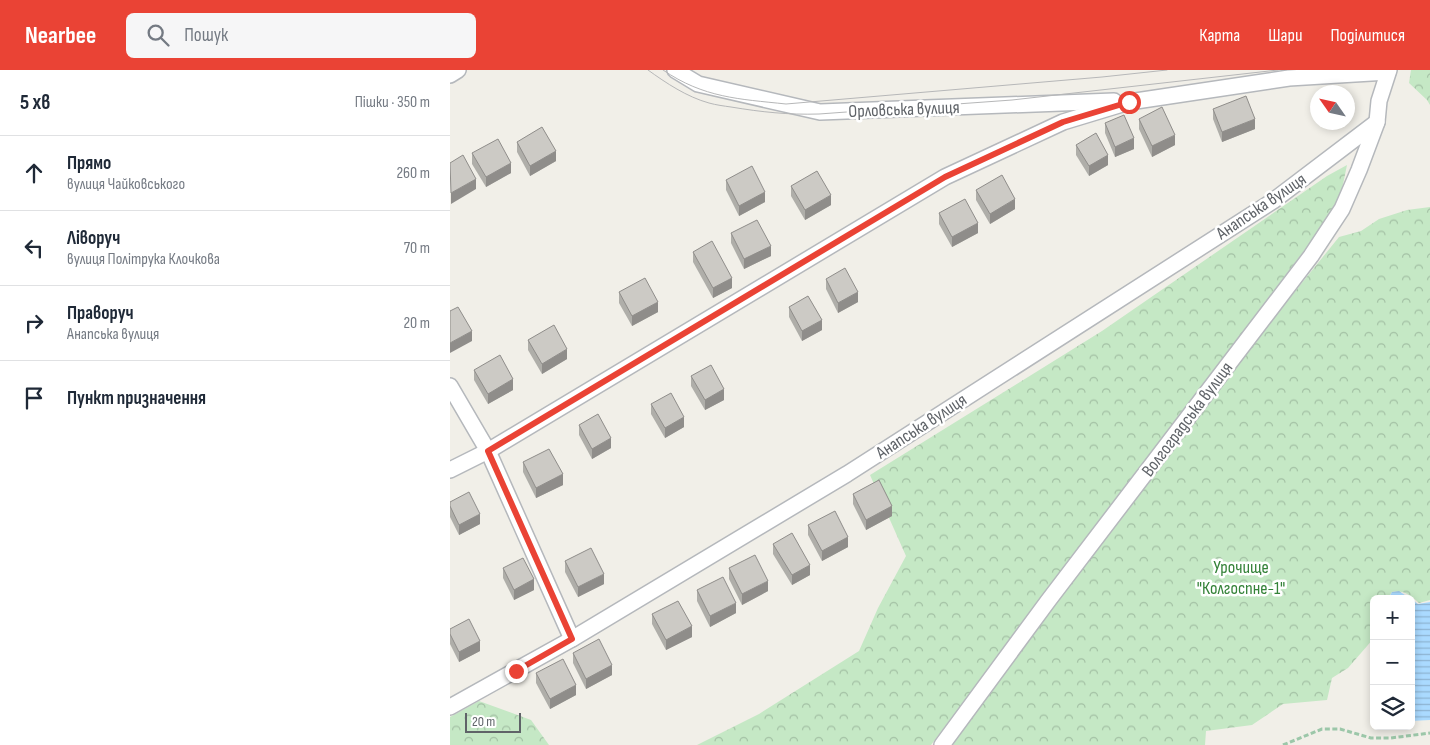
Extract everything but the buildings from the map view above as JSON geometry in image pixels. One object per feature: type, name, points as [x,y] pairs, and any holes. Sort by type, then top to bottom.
[{"type":"street","points":[[450,75],[458,70]]},
{"type":"street","name":"Орловська вулиця","points":[[675,70],[698,84],[820,112],[1139,100]]},
{"type":"street","points":[[450,470],[488,451],[945,177],[1063,122],[1139,100],[1289,78],[1389,71]]},
{"type":"street","name":"Волгоградська вулиця","points":[[942,745],[1054,594],[1311,256],[1342,209],[1359,170],[1377,122],[1379,101],[1389,71]]},
{"type":"street","name":"Анапська вулиця","points":[[450,707],[572,639],[847,474],[1273,201],[1377,122]]},
{"type":"street","points":[[450,386],[488,451],[572,639]]},
{"type":"path","points":[[1283,745],[1322,729],[1340,729],[1371,738],[1391,738],[1430,733]]},
{"type":"green space","points":[[1411,70],[1430,70],[1430,105],[1409,83]]},
{"type":"green space","points":[[1347,165],[1341,194],[1319,231],[931,745],[697,745],[759,714],[859,651],[878,608],[906,556],[870,475],[1102,331],[1327,176]]},
{"type":"green space","name":"Урочище \"Колгоспне-1\"","points":[[1430,207],[1430,600],[1419,603],[1415,600],[1415,595],[1400,592],[1392,592],[1390,595],[1370,595],[1370,643],[1348,668],[1332,678],[1327,700],[1283,704],[1252,725],[1206,731],[1205,745],[953,745],[1065,589],[1233,368],[1339,237],[1361,231],[1379,219],[1407,210]]},
{"type":"green space","points":[[479,701],[531,720],[549,745],[450,745],[450,717]]},
{"type":"water","points":[[1399,591],[1405,595],[1390,595],[1392,592]]},
{"type":"water","points":[[1415,602],[1418,604],[1430,602],[1430,720],[1415,721]]},
{"type":"tram line","points":[[648,70],[669,85],[709,103],[786,114],[819,114],[1012,100],[1278,70]]},
{"type":"tram line","points":[[663,70],[693,86],[722,96],[786,104],[1167,70]]},
{"type":"route","points":[[516,671],[572,639],[488,451],[945,177],[1063,122],[1129,102]]}]
